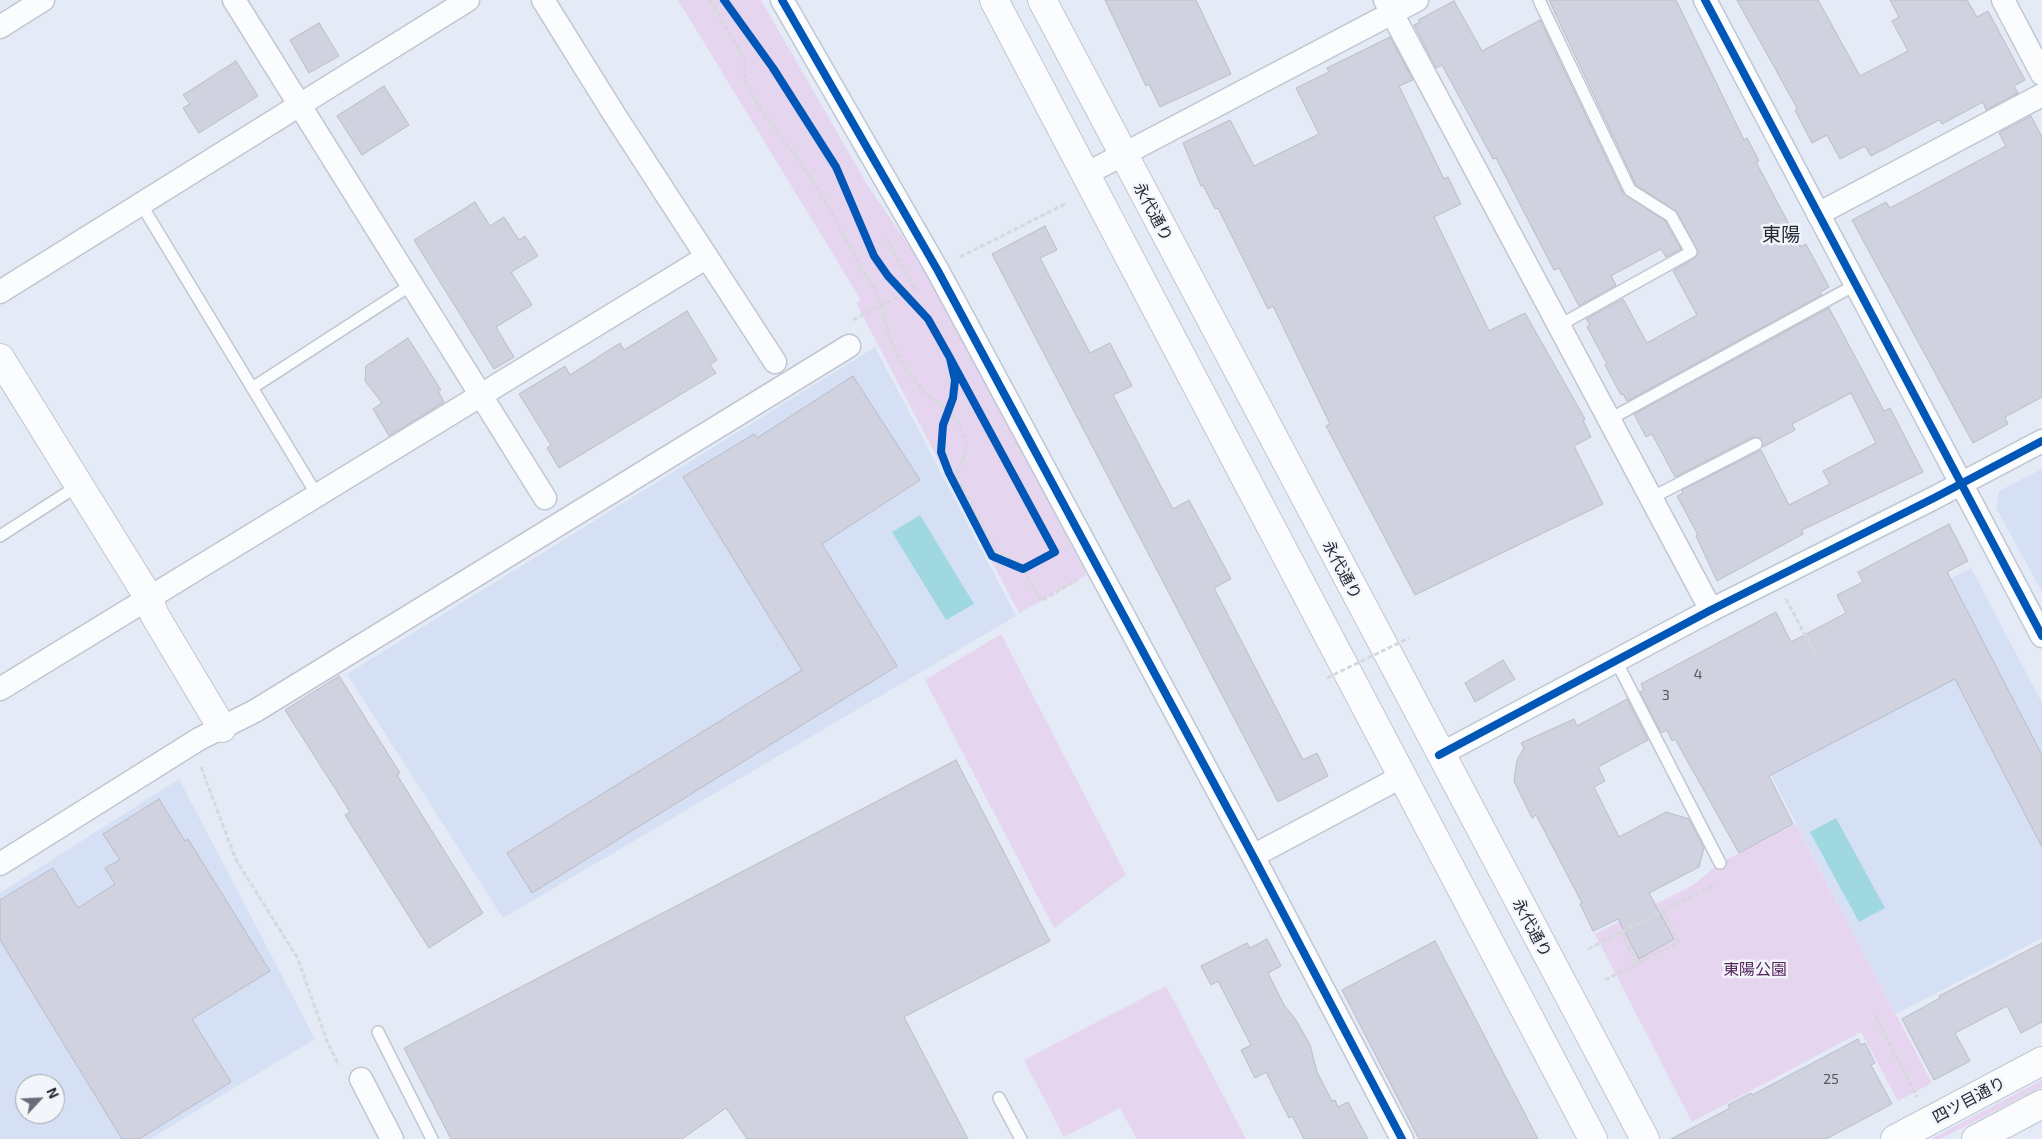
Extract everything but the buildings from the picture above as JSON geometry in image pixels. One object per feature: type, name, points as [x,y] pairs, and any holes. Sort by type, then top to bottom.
[{"type":"main road","points":[[994,0],[1593,1139]]},
{"type":"main road","name":"永代通り","points":[[1042,0],[1644,1139]]},
{"type":"main road","points":[[0,358],[149,598],[154,614],[222,728]]},
{"type":"main road","name":"四ツ目通り","points":[[1896,1139],[2042,1061]]},
{"type":"main road","points":[[1976,1139],[2011,1131],[2042,1104]]},
{"type":"street","points":[[0,27],[43,0]]},
{"type":"street","points":[[234,0],[480,396],[546,498]]},
{"type":"street","points":[[0,292],[468,0]]},
{"type":"street","points":[[543,0],[614,114],[775,362]]},
{"type":"street","points":[[782,0],[938,271],[1402,1139]]},
{"type":"street","points":[[1086,174],[1389,7],[1417,0]]},
{"type":"street","points":[[1705,0],[2042,636]]},
{"type":"street","points":[[2003,0],[2042,74]]},
{"type":"street","points":[[1389,7],[1711,610]]},
{"type":"street","points":[[1818,214],[2042,95]]},
{"type":"street","points":[[0,689],[707,257]]},
{"type":"street","points":[[0,864],[199,739],[255,711],[849,346]]},
{"type":"street","points":[[1439,754],[1711,610],[1962,484],[2042,441]]},
{"type":"street","points":[[1252,856],[1401,777]]},
{"type":"street","points":[[352,1076],[392,1139]]},
{"type":"lane","points":[[1539,0],[1630,190],[1671,216],[1691,252],[1560,325]]},
{"type":"lane","points":[[140,204],[317,495]]},
{"type":"lane","points":[[252,388],[411,284]]},
{"type":"lane","points":[[1610,419],[1855,285]]},
{"type":"lane","points":[[1651,498],[1756,444]]},
{"type":"lane","points":[[0,536],[79,485]]},
{"type":"lane","points":[[1616,661],[1720,863]]},
{"type":"lane","points":[[378,1032],[432,1139]]},
{"type":"lane","points":[[999,1098],[1021,1139]]},
{"type":"path","points":[[710,0],[744,60],[745,81],[759,107],[801,163],[827,204],[864,273],[876,290],[891,342],[908,373],[925,393],[958,422],[966,441],[965,456],[956,475],[997,553],[1020,563],[1041,601],[1079,579]]},
{"type":"path","points":[[955,260],[1065,204]]},
{"type":"path","points":[[858,317],[880,305],[901,290],[914,288]]},
{"type":"path","points":[[901,290],[910,300]]},
{"type":"path","points":[[949,473],[992,556],[1023,569],[1031,565]]},
{"type":"path","points":[[1784,594],[1815,654]]},
{"type":"path","points":[[1327,678],[1409,638]]},
{"type":"path","points":[[198,761],[236,860],[297,958],[327,1041],[352,1076]]},
{"type":"path","points":[[1588,950],[1728,878],[1720,863]]},
{"type":"path","points":[[1605,980],[1679,942],[1663,911]]},
{"type":"path","points":[[1621,932],[1637,963]]},
{"type":"path","points":[[1875,1015],[1920,1103]]},
{"type":"shaded area","points":[[875,347],[1016,616],[503,918],[347,674]]},
{"type":"shaded area","points":[[2042,469],[2042,592],[1996,508],[1999,491]]},
{"type":"shaded area","points":[[1971,568],[2042,703],[2042,938],[1896,1014],[1729,695]]},
{"type":"shaded area","points":[[179,779],[315,1039],[150,1139],[0,1139],[0,893]]},
{"type":"green space","points":[[678,0],[761,0],[868,186],[927,272],[1087,575],[1019,613],[856,303],[861,300]]},
{"type":"green space","points":[[1001,634],[1126,875],[1054,928],[925,680]]},
{"type":"green space","name":"東陽公園","points":[[1796,824],[1932,1083],[1898,1101],[1861,1032],[1692,1122],[1595,934],[1692,886],[1720,863]]},
{"type":"green space","points":[[1166,986],[1246,1139],[1137,1139],[1120,1108],[1064,1137],[1024,1060]]},
{"type":"green space","points":[[2042,1080],[2042,1087],[1940,1139],[1931,1139]]},
{"type":"water","points":[[920,515],[974,604],[946,620],[892,532]]},
{"type":"water","points":[[1836,818],[1885,908],[1859,922],[1810,832]]},
{"type":"cycle path","points":[[724,0],[773,68],[836,167],[874,256],[888,276],[928,319],[950,358],[1055,552],[1023,569],[992,556],[949,473],[941,452],[943,425],[953,398],[955,380],[950,358]]},
{"type":"cycle path","points":[[782,0],[938,271],[1253,856],[1402,1139]]},
{"type":"cycle path","points":[[1705,0],[2042,636]]},
{"type":"cycle path","points":[[1439,755],[1711,610],[1934,498],[2042,441]]},
{"type":"district","name":"東陽","points":[[1781,235]]}]
